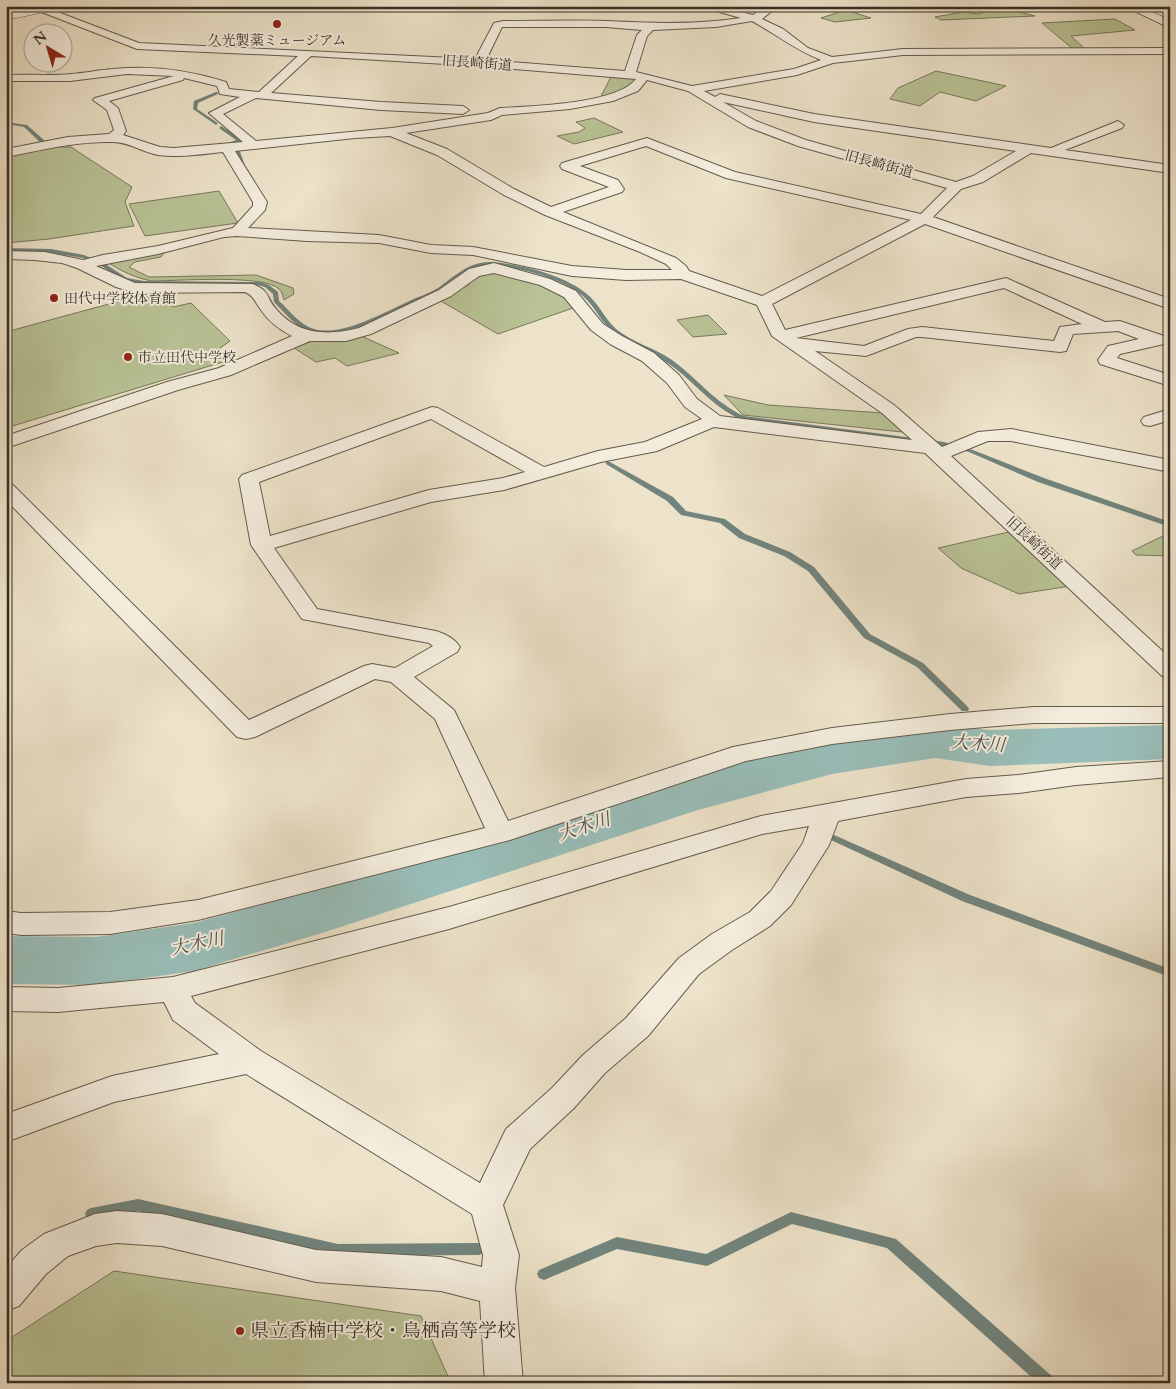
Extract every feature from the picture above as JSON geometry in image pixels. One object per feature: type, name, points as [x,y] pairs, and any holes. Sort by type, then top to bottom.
[{"type":"main road","points":[[6,17],[60,6]]},
{"type":"main road","points":[[1129,6],[1170,25]]},
{"type":"street","points":[[703,6],[754,18],[779,31],[804,50],[831,60]]},
{"type":"street","points":[[479,63],[498,25],[503,24],[606,24],[650,27],[718,23],[754,18],[765,14],[773,6]]},
{"type":"street","name":"旧長崎街道","points":[[43,9],[137,46],[479,63],[644,76],[692,89],[707,96],[752,124],[802,143],[956,186]]},
{"type":"street","points":[[630,74],[642,35],[650,27]]},
{"type":"street","points":[[692,89],[757,80],[797,72],[831,60],[903,52],[1170,51]]},
{"type":"street","points":[[252,144],[215,113],[259,95],[308,53]]},
{"type":"street","points":[[6,78],[78,78],[111,72],[135,71],[187,74],[222,84],[224,92],[381,106],[500,112],[559,106],[621,96],[634,89],[644,76]]},
{"type":"street","points":[[112,138],[120,131],[112,108],[99,100],[134,92],[187,74]]},
{"type":"street","points":[[707,96],[814,118],[1170,169]]},
{"type":"street","points":[[6,153],[68,141],[112,138],[124,139],[158,151],[174,152],[227,148],[252,144],[392,132],[491,116],[500,112]]},
{"type":"street","points":[[1054,152],[1059,148],[1118,125]]},
{"type":"street","points":[[392,132],[442,152],[509,192],[550,212],[671,261],[681,269],[682,274]]},
{"type":"street","points":[[550,212],[617,189],[613,183],[567,166],[647,142],[731,175],[924,219],[1170,304]]},
{"type":"street","points":[[227,148],[260,202],[260,207],[236,232]]},
{"type":"street","points":[[6,255],[50,256],[82,265],[121,285],[135,288],[248,287],[260,293],[262,303],[296,334],[307,336],[346,336],[365,331],[445,293],[474,272],[494,268],[514,267],[626,274],[682,274],[763,302],[924,219],[956,186],[978,179],[1027,150]]},
{"type":"street","points":[[82,265],[103,258],[158,250],[224,233],[236,232],[307,237],[379,239],[431,249],[473,251],[514,267],[570,294],[597,327],[616,340],[648,357],[673,379],[691,403],[711,417],[712,421]]},
{"type":"street","points":[[787,340],[1006,283],[1104,328]]},
{"type":"street","name":"旧長崎街道","points":[[763,302],[778,333],[888,409],[939,451],[1170,671]]},
{"type":"street","points":[[787,340],[866,351],[914,332],[922,332],[1060,347],[1066,330],[1120,326],[1163,339]]},
{"type":"street","points":[[6,442],[173,386],[223,374],[307,336]]},
{"type":"street","points":[[1163,339],[1114,350],[1106,360],[1170,380]]},
{"type":"street","points":[[398,676],[449,647],[436,638],[310,614],[261,545],[249,479],[432,412],[542,474]]},
{"type":"street","points":[[1150,421],[1170,414]]},
{"type":"street","points":[[261,545],[429,496],[504,484],[598,457],[650,447],[712,421],[939,451],[985,436],[1011,434],[1170,466]]},
{"type":"street","points":[[6,489],[246,730],[372,671],[398,676],[445,715],[501,833]]},
{"type":"street","points":[[6,922],[20,924],[110,923],[198,910],[501,833],[742,753],[832,736],[950,722],[1034,715],[1170,715]]},
{"type":"street","points":[[6,999],[58,1000],[173,989],[449,918],[761,825],[966,788],[1019,784],[1076,776],[1170,770]]},
{"type":"street","points":[[486,1205],[518,1139],[563,1098],[594,1064],[637,1027],[689,966],[722,942],[760,919],[781,898],[816,845],[828,814]]},
{"type":"street","points":[[173,989],[184,1011],[250,1060],[486,1205],[502,1255],[497,1288],[504,1383]]},
{"type":"street","points":[[6,1128],[112,1089],[250,1060]]},
{"type":"street","points":[[6,1294],[34,1262],[56,1245],[95,1230],[117,1227],[162,1230],[316,1266],[442,1274],[497,1288]]},
{"type":"green space","points":[[1000,7],[1035,16],[941,20],[935,17],[963,12],[978,14]]},
{"type":"green space","points":[[846,10],[871,18],[835,22],[821,18]]},
{"type":"green space","points":[[1115,19],[1135,30],[1071,36],[1085,49],[1073,49],[1042,23]]},
{"type":"green space","points":[[936,71],[1006,86],[976,101],[940,92],[920,106],[890,99],[898,88]]},
{"type":"green space","points":[[612,75],[636,78],[629,89],[600,98]]},
{"type":"green space","points":[[594,118],[623,132],[574,144],[557,136],[579,132],[585,128],[576,122]]},
{"type":"green space","points":[[52,147],[71,147],[132,187],[125,202],[134,226],[49,239],[6,243],[6,157]]},
{"type":"green space","points":[[219,191],[238,223],[145,236],[129,204]]},
{"type":"green space","points":[[164,253],[161,257],[135,262],[129,267],[149,277],[256,275],[293,288],[294,294],[284,300],[279,289],[270,284],[256,281],[219,279],[152,281],[128,274],[107,262]]},
{"type":"green space","points":[[494,271],[546,285],[566,295],[576,307],[498,334],[439,300],[468,285],[480,273]]},
{"type":"green space","name":"市立田代中学校","points":[[138,296],[159,296],[173,307],[191,303],[230,341],[216,351],[226,361],[6,428],[6,332]]},
{"type":"green space","points":[[708,315],[727,334],[693,337],[677,320]]},
{"type":"green space","points":[[359,335],[399,353],[347,366],[335,358],[316,362],[294,348],[314,340]]},
{"type":"green space","points":[[724,395],[768,405],[883,413],[902,432],[743,415]]},
{"type":"green space","points":[[1013,531],[1071,586],[1019,594],[961,568],[938,548]]},
{"type":"green space","points":[[1165,535],[1170,537],[1170,556],[1136,555],[1132,551]]},
{"type":"green space","name":"県立香楠中学校・鳥栖高等学校","points":[[114,1271],[421,1316],[451,1383],[6,1383],[6,1341]]},
{"type":"waterway","points":[[216,124],[195,109],[196,102],[218,93]]},
{"type":"waterway","points":[[6,123],[25,126],[44,143],[55,141]]},
{"type":"waterway","points":[[221,127],[239,140],[225,146]]},
{"type":"waterway","points":[[237,149],[245,170]]},
{"type":"waterway","points":[[6,250],[51,251],[84,257],[105,266],[125,279],[144,283],[258,283],[267,286],[276,293],[276,301],[292,317],[310,330],[320,332],[346,329],[373,320],[434,292],[462,272],[475,266],[491,264],[528,270],[567,283],[577,289],[591,301],[615,331],[670,362],[717,403],[742,418],[944,444],[971,451],[1041,480],[1170,525]]},
{"type":"waterway","points":[[608,463],[670,499],[684,513],[722,521],[742,536],[787,554],[811,569],[867,636],[920,665],[965,709]]},
{"type":"waterway","name":"大木川","points":[[6,960],[96,961],[194,947],[300,917],[683,795],[832,756],[935,741],[990,748],[1170,742]]},
{"type":"waterway","points":[[834,838],[966,898],[1170,973]]},
{"type":"waterway","points":[[91,1214],[138,1205],[338,1250],[479,1249]]},
{"type":"waterway","points":[[544,1274],[617,1243],[707,1260],[791,1218],[891,1243],[1049,1383]]},
{"type":"place","name":"久光製薬ミュージアム","points":[[277,24]]},
{"type":"place","name":"田代中学校体育館","points":[[54,298]]},
{"type":"place","name":"市立田代中学校","points":[[128,357]]},
{"type":"place","name":"県立香楠中学校・鳥栖高等学校","points":[[240,1331]]}]
